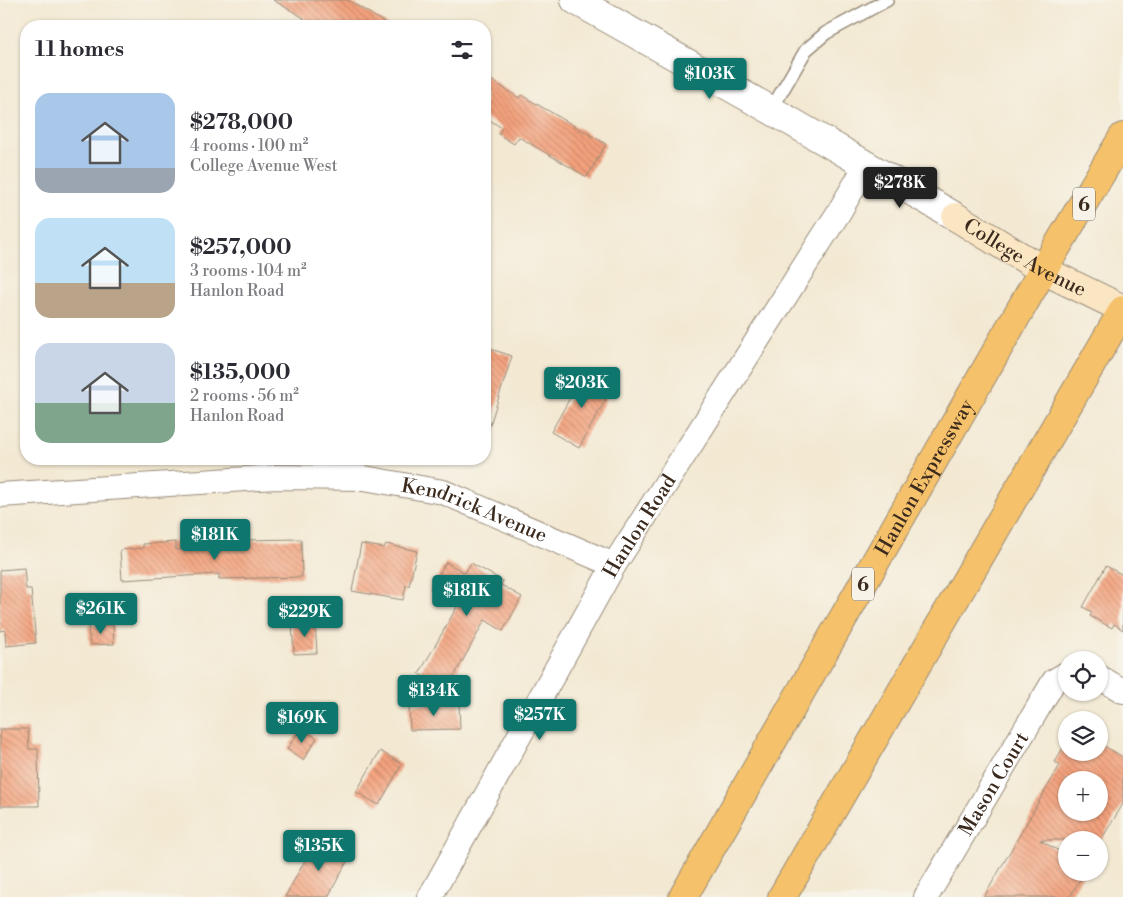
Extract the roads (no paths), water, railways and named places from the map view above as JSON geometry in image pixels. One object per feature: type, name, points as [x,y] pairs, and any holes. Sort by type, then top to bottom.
[{"type":"highway","name":"Hanlon Expressway","points":[[683,897],[1043,270],[1123,137]]},
{"type":"highway","points":[[782,897],[1123,310]]},
{"type":"main road","name":"College Avenue","points":[[956,217],[1043,270],[1123,310]]},
{"type":"street","points":[[575,0],[867,164],[956,217]]},
{"type":"street","name":"Hanlon Road","points":[[430,897],[614,564],[839,212],[867,164]]},
{"type":"street","name":"Kendrick Avenue","points":[[0,496],[276,477],[364,478],[443,492],[614,564]]},
{"type":"street","name":"Mason Court","points":[[926,897],[1054,681],[1058,679]]},
{"type":"street","points":[[1108,682],[1123,691]]},
{"type":"lane","points":[[771,110],[806,50],[826,33],[887,0]]}]
